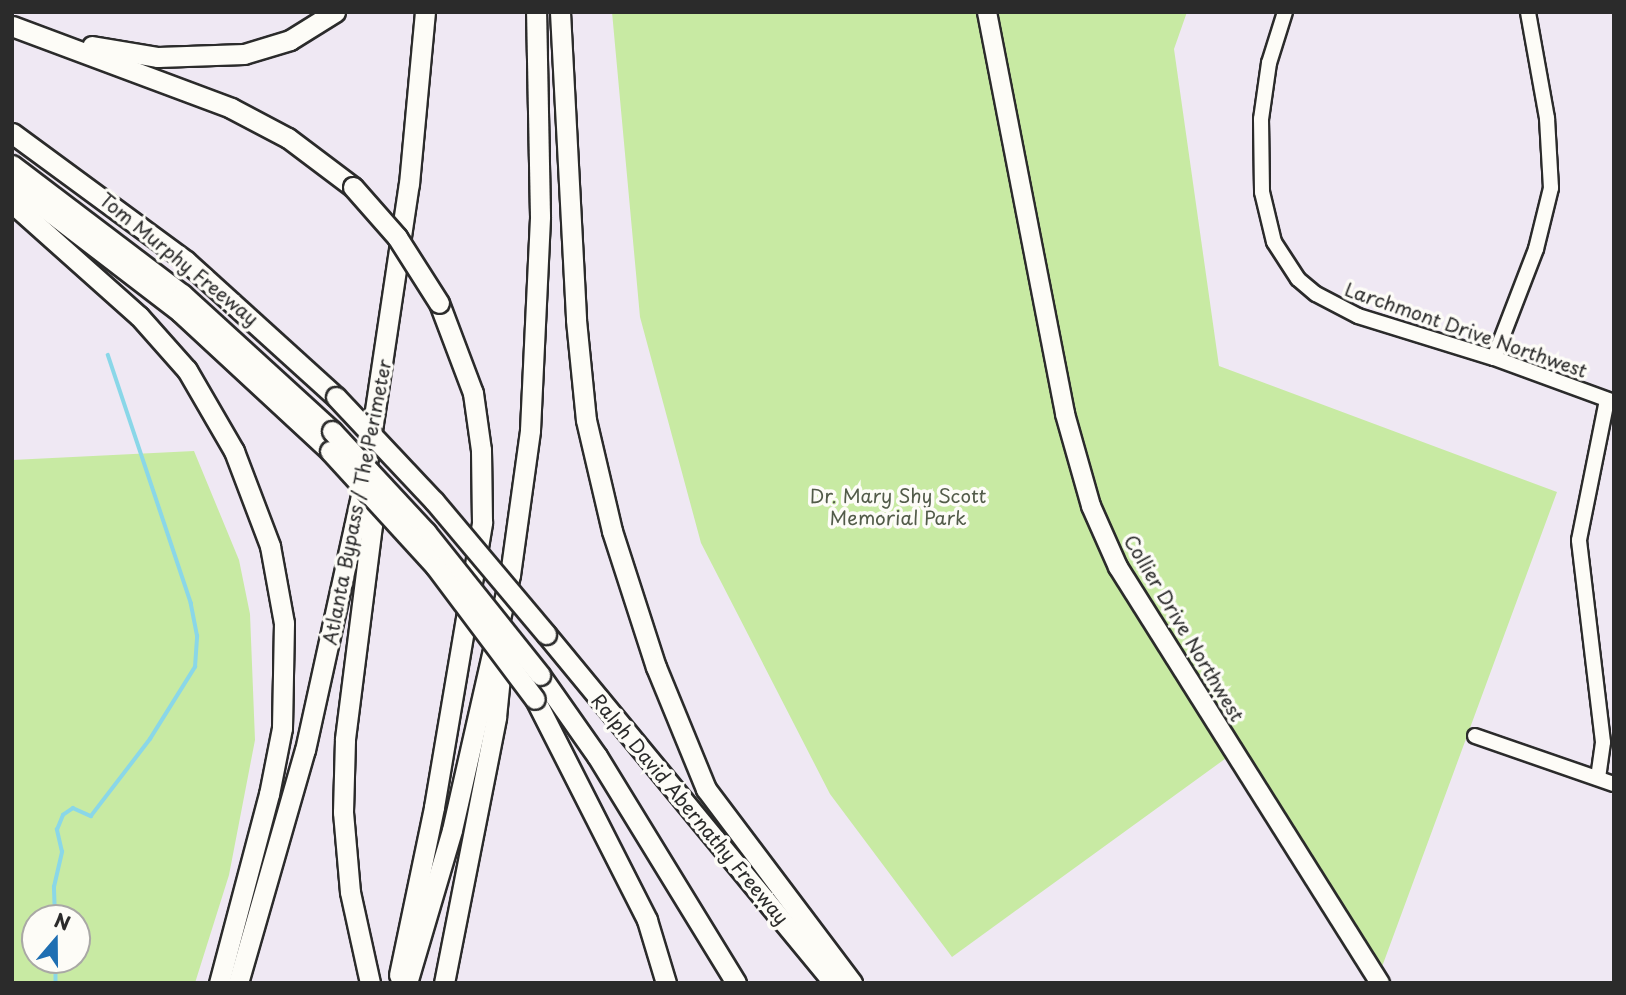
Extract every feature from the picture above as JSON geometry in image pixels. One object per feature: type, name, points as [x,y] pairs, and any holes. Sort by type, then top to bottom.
[{"type":"highway","points":[[12,26],[128,53],[218,57],[269,48],[335,12]]},
{"type":"highway","name":"Atlanta Bypass / The Perimeter","points":[[238,983],[305,750],[365,477],[409,184],[425,12]]},
{"type":"highway","points":[[444,983],[496,717],[510,575],[530,430],[537,313],[536,12]]},
{"type":"highway","points":[[560,12],[576,320],[588,433],[612,531],[656,667],[706,789],[852,983]]},
{"type":"highway","points":[[12,26],[231,108],[288,138],[353,187],[397,237],[439,303],[473,393],[481,450],[482,522],[435,807],[398,983]]},
{"type":"highway","name":"Tom Murphy Freeway","points":[[12,133],[186,261],[335,397],[434,501],[546,634]]},
{"type":"highway","name":"Tom Murphy Freeway","points":[[12,165],[182,294],[331,441]]},
{"type":"highway","points":[[12,183],[180,312],[331,441],[426,532],[540,676],[597,756],[736,983]]},
{"type":"highway","points":[[12,203],[100,279],[187,370],[234,451],[271,546],[284,623],[282,728],[269,794],[219,983]]},
{"type":"highway","points":[[331,441],[435,566],[535,699],[647,920],[666,983]]},
{"type":"highway","points":[[365,477],[372,525],[345,740],[343,811],[350,892],[369,982]]},
{"type":"highway","points":[[407,983],[453,830],[510,575]]},
{"type":"highway","name":"Ralph David Abernathy Freeway","points":[[546,634],[834,983]]},
{"type":"main road","name":"Collier Drive Northwest","points":[[986,12],[1065,414],[1091,506],[1118,567],[1380,983]]},
{"type":"street","name":"Larchmont Drive Northwest","points":[[1285,12],[1269,63],[1261,119],[1262,192],[1267,220],[1283,259],[1298,279],[1334,306],[1494,358],[1611,401]]},
{"type":"street","points":[[1494,358],[1536,249],[1551,188],[1547,118],[1528,12]]},
{"type":"street","points":[[1598,778],[1603,742],[1579,540],[1611,401]]},
{"type":"street","points":[[1475,736],[1614,784]]},
{"type":"green space","name":"Dr. Mary Shy Scott Memorial Park","points":[[612,12],[1187,12],[1174,49],[1219,366],[1557,492],[1376,983],[1229,756],[952,957],[830,794],[701,543],[640,317]]},
{"type":"green space","points":[[194,451],[239,560],[250,614],[255,740],[229,875],[195,983],[12,983],[12,460]]},
{"type":"waterway","points":[[55,904],[54,887],[62,852],[57,830],[63,815],[73,808],[91,816],[150,739],[195,667],[197,636],[191,604],[108,356]]},
{"type":"waterway","points":[[56,974],[56,983]]}]
